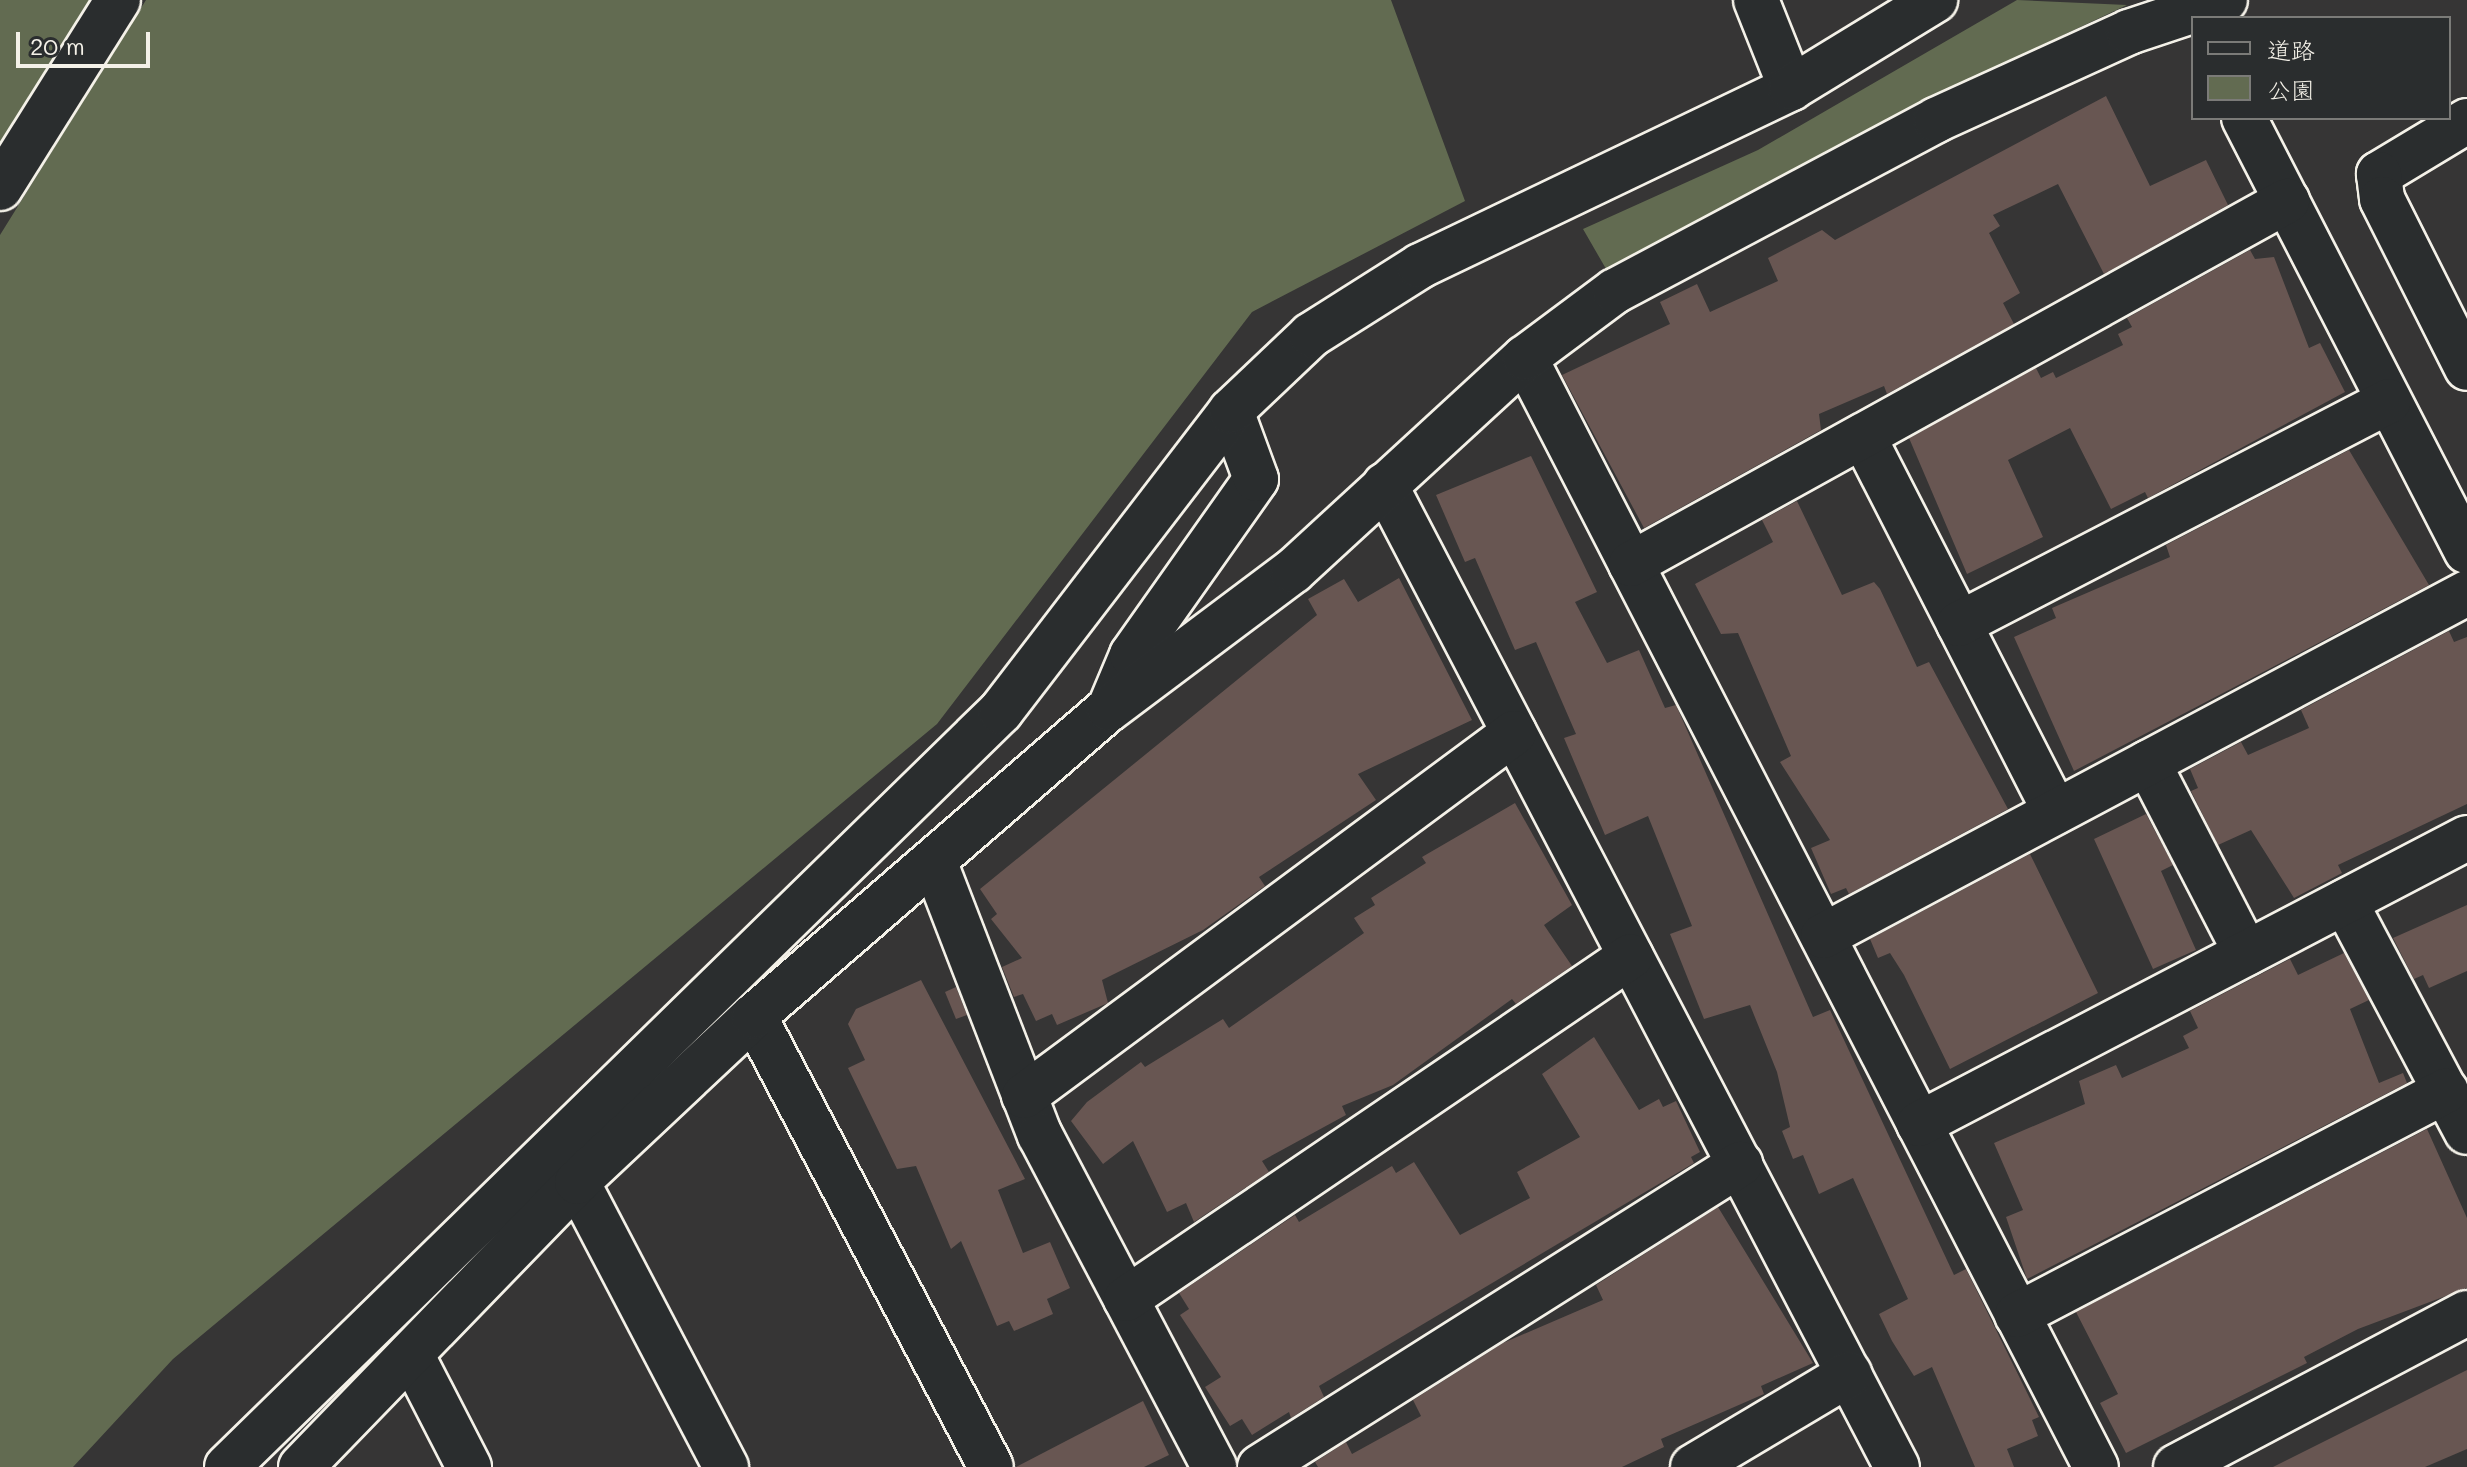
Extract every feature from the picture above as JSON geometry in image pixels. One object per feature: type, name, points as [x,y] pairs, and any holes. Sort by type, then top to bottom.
[{"type":"street","points":[[0,188],[118,0]]},
{"type":"street","points":[[1756,0],[1791,88]]},
{"type":"street","points":[[227,1467],[1001,711],[1231,411],[1311,335],[1420,266],[1791,88],[1935,0]]},
{"type":"street","points":[[301,1467],[577,1182],[754,1016],[1109,709],[1293,571],[1525,358],[1615,291],[1936,120],[2202,10]]},
{"type":"street","points":[[2245,120],[2467,551]]},
{"type":"street","points":[[2463,350],[2382,199],[2379,174],[2467,121]]},
{"type":"street","points":[[1631,564],[2287,201]]},
{"type":"street","points":[[1525,358],[2096,1467]]},
{"type":"street","points":[[1959,624],[2389,401]]},
{"type":"street","points":[[1109,709],[1132,655],[1256,479],[1231,411]]},
{"type":"street","points":[[1863,436],[2055,812]]},
{"type":"street","points":[[1385,485],[1897,1467]]},
{"type":"street","points":[[1823,936],[2467,593]]},
{"type":"street","points":[[1024,1096],[1514,733]]},
{"type":"street","points":[[2148,763],[2246,953]]},
{"type":"street","points":[[1919,1124],[2467,838]]},
{"type":"street","points":[[934,861],[1024,1096],[1214,1467]]},
{"type":"street","points":[[2345,902],[2467,1132]]},
{"type":"street","points":[[1126,1299],[1631,956]]},
{"type":"street","points":[[754,1016],[991,1467]]},
{"type":"street","points":[[2017,1315],[2446,1091]]},
{"type":"street","points":[[1260,1467],[1740,1164]]},
{"type":"street","points":[[577,1182],[726,1467]]},
{"type":"street","points":[[2176,1467],[2467,1313]]},
{"type":"street","points":[[411,1354],[469,1467]]},
{"type":"street","points":[[1693,1467],[1849,1374]]},
{"type":"green space","points":[[0,0],[104,0],[0,158]]},
{"type":"green space","points":[[146,0],[1391,0],[1465,201],[1252,312],[937,724],[173,1359],[73,1467],[0,1467],[0,235]]},
{"type":"green space","points":[[2017,0],[2127,5],[1930,98],[1613,281],[1583,229],[1758,150]]},
{"type":"building","points":[[2106,96],[2150,186],[2206,160],[2228,205],[2104,274],[2058,184],[1993,215],[2000,226],[1989,233],[2020,293],[2003,303],[2014,324],[1887,394],[1884,386],[1819,414],[1821,430],[1644,528],[1562,375],[1670,324],[1660,302],[1697,284],[1710,312],[1778,281],[1768,258],[1822,230],[1835,240]]},
{"type":"building","points":[[2250,250],[2255,259],[2274,257],[2309,348],[2320,343],[2345,392],[2148,498],[2145,492],[2111,509],[2070,428],[2008,460],[2043,537],[1967,574],[1909,438],[2036,368],[2041,378],[2053,372],[2056,378],[2123,345],[2118,334],[2132,327],[2127,318]]},
{"type":"building","points":[[2349,450],[2429,585],[2074,771],[2014,637],[2056,618],[2052,608],[2170,557],[2166,545]]},
{"type":"building","points":[[1531,456],[1597,592],[1575,602],[1607,663],[1639,650],[1665,708],[1676,705],[1813,1017],[1830,1010],[1954,1275],[1966,1269],[2039,1417],[2032,1420],[2038,1436],[2007,1449],[2014,1467],[1975,1467],[1932,1367],[1914,1376],[1892,1341],[1879,1314],[1908,1299],[1853,1178],[1819,1194],[1803,1155],[1793,1159],[1782,1131],[1790,1127],[1777,1072],[1750,1005],[1704,1019],[1670,934],[1692,926],[1648,816],[1605,835],[1564,738],[1576,734],[1536,642],[1515,650],[1475,558],[1465,562],[1436,495]]},
{"type":"building","points":[[1797,501],[1842,595],[1874,582],[1880,589],[1917,667],[1929,662],[2008,809],[1849,894],[1846,888],[1831,894],[1811,848],[1830,840],[1780,762],[1791,756],[1738,633],[1721,634],[1695,584],[1773,542],[1762,520]]},
{"type":"building","points":[[1399,578],[1472,720],[1358,774],[1376,800],[1259,877],[1265,886],[1203,930],[1102,980],[1108,1003],[1057,1025],[1052,1014],[1036,1021],[1023,994],[1014,997],[1002,967],[1022,958],[991,919],[997,914],[980,889],[1317,615],[1308,599],[1344,579],[1358,602]]},
{"type":"building","points":[[2449,631],[2454,642],[2467,637],[2467,804],[2338,865],[2342,873],[2294,898],[2251,830],[2218,845],[2191,791],[2198,788],[2190,769],[2241,742],[2248,755],[2309,728],[2301,710]]},
{"type":"building","points":[[1515,803],[1572,905],[1544,925],[1572,966],[1516,1004],[1512,999],[1393,1085],[1342,1106],[1346,1115],[1262,1161],[1269,1172],[1194,1222],[1186,1203],[1167,1212],[1133,1141],[1103,1164],[1071,1121],[1087,1102],[1141,1062],[1145,1067],[1223,1019],[1229,1028],[1364,933],[1354,918],[1375,905],[1371,898],[1426,863],[1422,857]]},
{"type":"building","points":[[2146,814],[2173,865],[2161,871],[2196,950],[2153,969],[2094,839]]},
{"type":"building","points":[[2030,854],[2098,993],[1950,1069],[1904,975],[1890,953],[1878,958],[1870,939]]},
{"type":"building","points":[[2467,905],[2467,971],[2429,988],[2423,975],[2414,979],[2393,938]]},
{"type":"building","points":[[2344,953],[2369,1000],[2350,1009],[2379,1083],[2403,1073],[2407,1083],[2027,1279],[2006,1217],[2023,1210],[1994,1143],[2085,1104],[2079,1081],[2116,1065],[2122,1078],[2189,1048],[2183,1036],[2198,1028],[2190,1011],[2290,959],[2298,975]]},
{"type":"building","points":[[921,980],[1025,1179],[998,1190],[1023,1253],[1050,1242],[1070,1288],[1047,1299],[1053,1314],[1014,1331],[1009,1321],[997,1326],[961,1241],[951,1249],[916,1166],[897,1169],[848,1068],[865,1060],[848,1024],[856,1009]]},
{"type":"building","points":[[956,987],[967,1015],[956,1019],[945,992]]},
{"type":"building","points":[[1594,1037],[1639,1110],[1659,1099],[1663,1107],[1676,1101],[1700,1152],[1691,1157],[1694,1163],[1319,1386],[1324,1397],[1291,1418],[1289,1412],[1252,1435],[1242,1419],[1230,1426],[1205,1387],[1221,1377],[1180,1315],[1189,1309],[1179,1293],[1295,1215],[1299,1222],[1392,1166],[1396,1173],[1414,1162],[1460,1235],[1530,1198],[1517,1172],[1580,1137],[1542,1074]]},
{"type":"building","points":[[2427,1129],[2467,1218],[2467,1288],[2358,1329],[2304,1357],[2307,1363],[2126,1453],[2100,1403],[2118,1394],[2076,1312]]},
{"type":"building","points":[[1718,1207],[1813,1363],[1761,1386],[1764,1394],[1661,1439],[1664,1447],[1622,1467],[1318,1467],[1315,1462],[1346,1442],[1352,1454],[1421,1416],[1413,1400],[1503,1343],[1603,1300],[1596,1285]]},
{"type":"building","points":[[2467,1370],[2467,1449],[2425,1467],[2273,1467]]},
{"type":"building","points":[[1143,1401],[1169,1455],[1144,1467],[1016,1467]]}]
